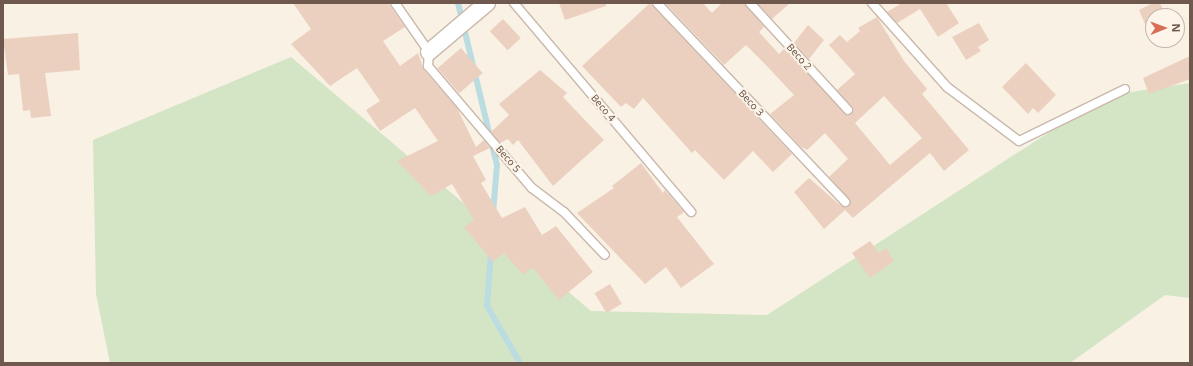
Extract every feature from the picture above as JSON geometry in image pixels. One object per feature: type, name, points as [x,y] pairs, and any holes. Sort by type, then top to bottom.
[{"type":"street","points":[[429,52],[486,3]]},
{"type":"lane","points":[[395,3],[429,52]]},
{"type":"lane","name":"Beco 4","points":[[514,3],[691,212]]},
{"type":"lane","name":"Beco 3","points":[[657,3],[845,202]]},
{"type":"lane","name":"Beco 2","points":[[750,3],[848,110]]},
{"type":"lane","points":[[872,3],[947,87],[1020,141],[1125,89]]},
{"type":"lane","name":"Beco 5","points":[[429,52],[428,66],[532,188],[564,212],[605,255]]},
{"type":"green space","points":[[291,57],[591,311],[767,315],[1105,96],[1190,83],[1190,298],[1165,295],[1070,363],[110,363],[96,294],[93,140]]},
{"type":"building","points":[[293,3],[388,3],[405,27],[383,41],[400,66],[418,53],[424,70],[457,108],[476,147],[484,140],[490,148],[473,156],[486,180],[481,183],[502,218],[525,207],[542,235],[556,226],[593,272],[559,300],[532,267],[523,275],[504,253],[493,262],[464,227],[474,220],[452,184],[431,196],[397,161],[438,141],[415,108],[380,131],[366,110],[380,101],[357,68],[330,86],[291,44],[311,29]]},
{"type":"building","points":[[559,3],[606,3],[606,6],[565,20]]},
{"type":"building","points":[[650,3],[792,154],[773,172],[753,151],[724,180],[695,150],[692,153],[643,98],[634,109],[626,103],[621,107],[582,66]]},
{"type":"building","points":[[665,3],[703,3],[712,13],[722,3],[745,3],[764,27],[759,32],[779,54],[784,49],[847,115],[853,108],[837,90],[855,74],[829,45],[840,35],[847,42],[860,31],[858,28],[877,17],[904,61],[927,89],[922,94],[969,150],[944,171],[930,153],[853,218],[845,210],[824,229],[794,192],[809,178],[841,206],[848,206],[849,199],[829,177],[848,159],[825,133],[807,150],[800,146],[770,114],[794,95],[746,45],[724,65]],"holes":[[[884,96],[922,138],[890,165],[855,123]]]},
{"type":"building","points":[[757,3],[790,3],[772,19]]},
{"type":"building","points":[[902,3],[946,3],[959,23],[938,37],[920,9],[897,23],[887,12]]},
{"type":"building","points":[[1153,3],[1160,3],[1162,8],[1145,8],[1145,24],[1139,10]]},
{"type":"building","points":[[503,19],[521,38],[508,50],[490,31]]},
{"type":"building","points":[[979,23],[989,40],[978,47],[981,51],[966,60],[952,37]]},
{"type":"building","points":[[808,25],[824,40],[809,59],[794,43]]},
{"type":"building","points":[[78,33],[80,70],[45,73],[51,116],[31,118],[30,110],[23,111],[19,74],[8,75],[3,39]]},
{"type":"building","points":[[461,48],[483,73],[459,93],[438,68]]},
{"type":"building","points":[[1190,56],[1190,79],[1149,94],[1143,78]]},
{"type":"building","points":[[1026,63],[1056,95],[1038,113],[1033,108],[1028,114],[1002,87]]},
{"type":"building","points":[[540,70],[567,93],[563,97],[604,140],[553,186],[518,140],[513,145],[508,139],[500,143],[491,132],[509,115],[499,104]]},
{"type":"building","points":[[641,163],[663,193],[665,190],[684,212],[677,217],[714,264],[681,288],[666,267],[645,284],[577,213],[614,188],[612,186]]},
{"type":"building","points":[[870,241],[879,253],[886,248],[894,261],[870,278],[852,253]]},
{"type":"building","points":[[610,284],[622,304],[606,313],[595,293]]},
{"type":"waterway","points":[[458,3],[497,165],[493,213]]},
{"type":"waterway","points":[[491,252],[487,306],[520,363]]}]
